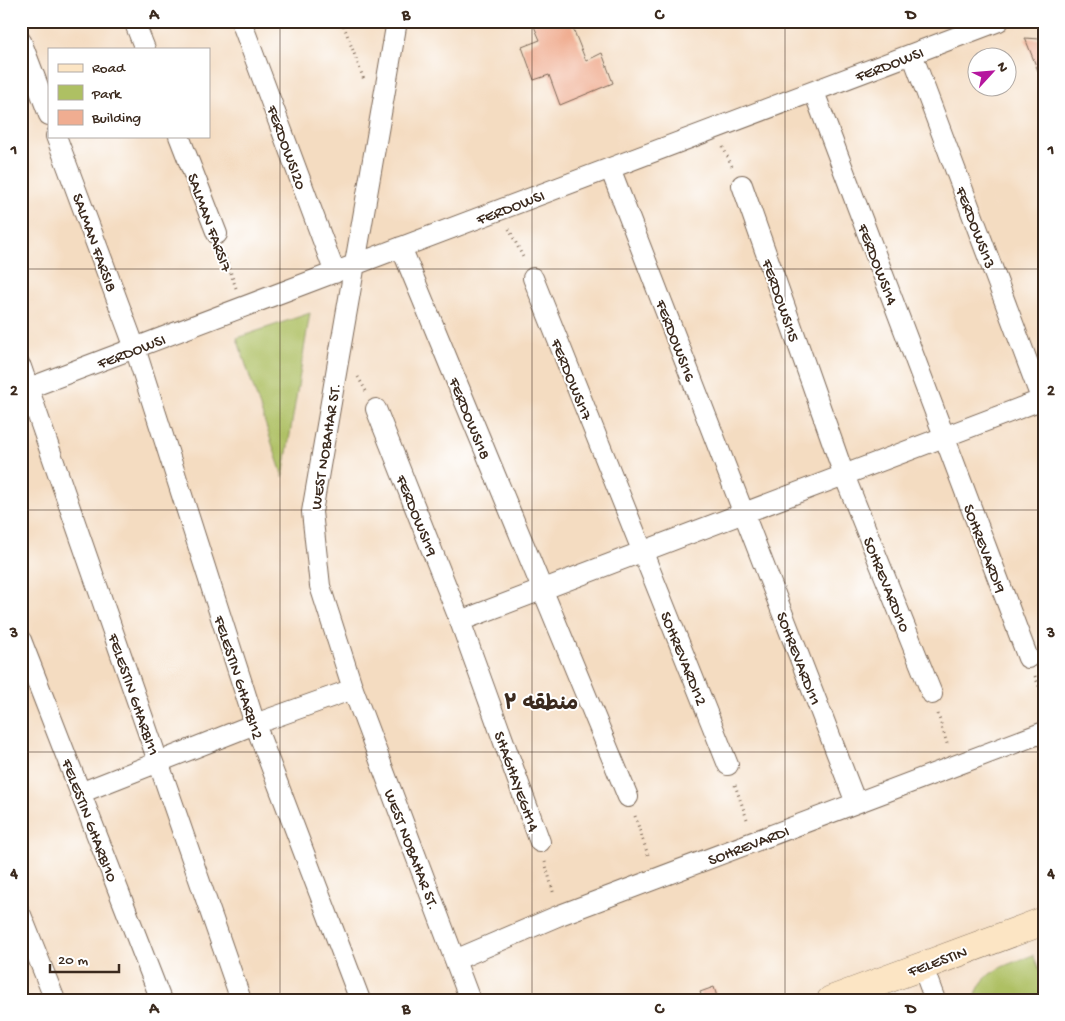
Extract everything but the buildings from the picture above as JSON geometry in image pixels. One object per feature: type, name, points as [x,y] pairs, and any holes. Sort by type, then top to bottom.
[{"type":"main road","name":"FELESTIN","points":[[831,1000],[1044,921]]},
{"type":"street","points":[[134,21],[145,48]]},
{"type":"street","name":"FERDOWSI20","points":[[241,21],[335,273]]},
{"type":"street","name":"WEST NOBAHAR ST.","points":[[397,21],[312,512],[320,586],[353,689],[470,1000]]},
{"type":"street","name":"FERDOWSI","points":[[25,390],[999,21]]},
{"type":"street","points":[[21,41],[48,112]]},
{"type":"street","name":"FERDOWSI13","points":[[912,54],[1043,403]]},
{"type":"street","name":"FERDOWSI14","points":[[814,92],[944,437]]},
{"type":"street","name":"SALMAN FARSI8","points":[[57,138],[135,348]]},
{"type":"street","name":"SALMAN FARSI7","points":[[180,138],[218,234]]},
{"type":"street","name":"FERDOWSI16","points":[[610,168],[744,512]]},
{"type":"street","name":"FERDOWSI15","points":[[742,184],[844,474]]},
{"type":"street","name":"FERDOWSI18","points":[[401,248],[628,797]]},
{"type":"street","name":"FERDOWSI17","points":[[533,278],[642,551]]},
{"type":"street","name":"FELESTIN GHARBI12","points":[[135,348],[255,724],[360,1000]]},
{"type":"street","name":"FELESTIN GHARBI11","points":[[21,366],[25,390],[158,761],[241,1000]]},
{"type":"street","points":[[460,620],[844,474],[1043,403]]},
{"type":"street","name":"FERDOWSI19","points":[[376,409],[460,620]]},
{"type":"street","name":"SOHREVARDI9","points":[[944,437],[1028,658]]},
{"type":"street","name":"SOHREVARDI10","points":[[844,474],[932,694]]},
{"type":"street","name":"SOHREVARDI11","points":[[744,512],[856,803]]},
{"type":"street","name":"SOHREVARDI12","points":[[642,551],[728,766]]},
{"type":"street","name":"SHAGHAYEGH14","points":[[460,620],[540,842]]},
{"type":"street","name":"FELESTIN GHARBI10","points":[[21,640],[161,1000]]},
{"type":"street","points":[[80,793],[255,724],[353,689]]},
{"type":"street","name":"SOHREVARDI","points":[[455,960],[560,915],[1044,732]]},
{"type":"street","points":[[21,915],[55,1000]]},
{"type":"street","points":[[922,965],[935,1000]]},
{"type":"path","points":[[342,21],[366,86]]},
{"type":"path","points":[[714,129],[742,184]]},
{"type":"path","points":[[500,210],[533,278]]},
{"type":"path","name":"SALMAN FARSI7","points":[[218,234],[242,308]]},
{"type":"path","points":[[932,694],[954,766]]},
{"type":"path","points":[[728,766],[755,842]]},
{"type":"path","points":[[628,797],[657,879]]},
{"type":"path","name":"SHAGHAYEGH14","points":[[540,842],[560,915]]},
{"type":"green space","points":[[310,313],[283,477],[237,338]]},
{"type":"green space","points":[[1033,955],[1044,979],[1044,1000],[975,1000],[983,981],[989,975],[1005,965]]},
{"type":"district","name":"منطقه ۲","points":[[541,702]]}]
